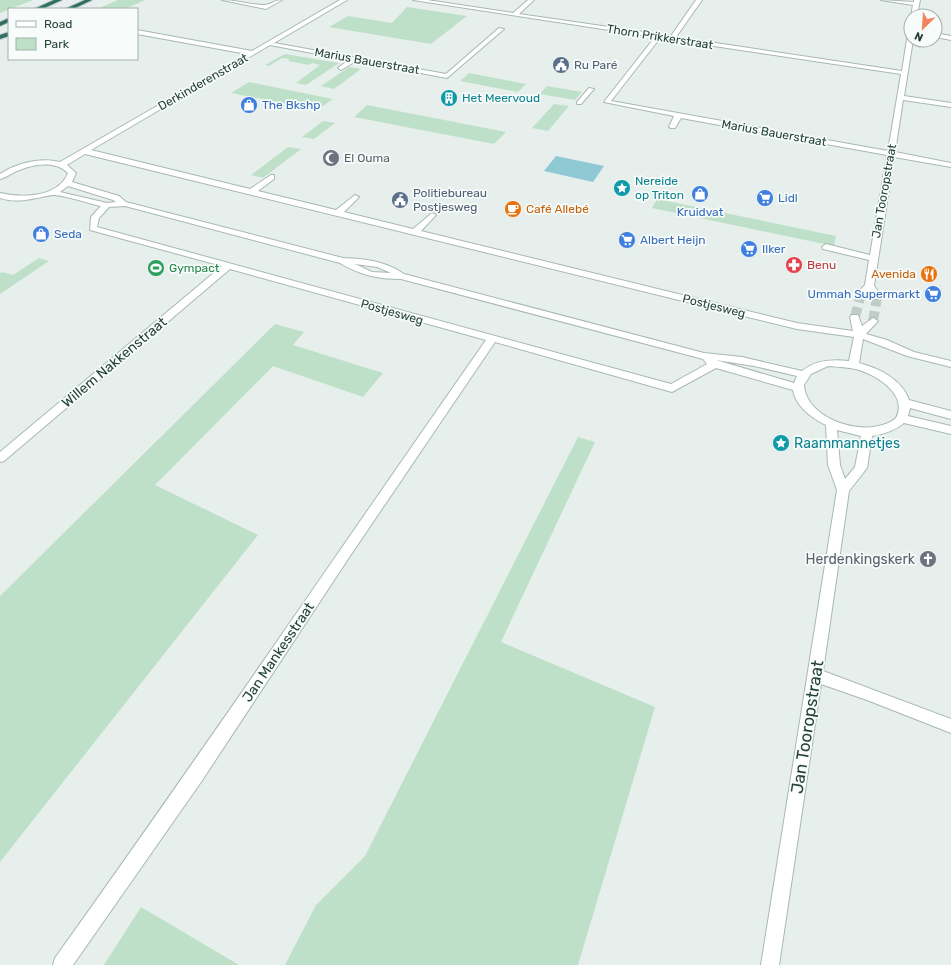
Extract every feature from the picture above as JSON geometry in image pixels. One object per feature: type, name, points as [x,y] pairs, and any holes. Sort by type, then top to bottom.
[{"type":"highway","points":[[39,8],[59,0]]},
{"type":"highway","points":[[70,8],[89,0]]},
{"type":"street","points":[[225,0],[266,7],[279,0]]},
{"type":"street","name":"Derkinderenstraat","points":[[62,164],[271,44],[344,0]]},
{"type":"street","name":"Thorn Prikkerstraat","points":[[416,0],[904,74]]},
{"type":"street","points":[[514,15],[531,0]]},
{"type":"street","points":[[672,39],[699,0]]},
{"type":"street","points":[[884,0],[916,2]]},
{"type":"street","name":"Marius Bauerstraat","points":[[271,44],[447,76],[501,29]]},
{"type":"street","points":[[138,32],[254,53]]},
{"type":"street","name":"Marius Bauerstraat","points":[[658,37],[608,102],[951,165]]},
{"type":"street","name":"Jan Tooropstraat","points":[[869,286],[899,97],[908,48]]},
{"type":"street","points":[[341,68],[355,59]]},
{"type":"street","points":[[579,103],[591,89]]},
{"type":"street","points":[[899,97],[951,106]]},
{"type":"street","points":[[673,126],[678,116]]},
{"type":"street","name":"Postjesweg","points":[[84,151],[797,326],[860,335],[883,342],[911,354],[951,364]]},
{"type":"street","points":[[2,174],[34,164],[52,163],[62,164],[69,168],[72,173],[68,183],[52,192],[25,198],[2,198]]},
{"type":"street","points":[[252,192],[271,177]]},
{"type":"street","points":[[68,183],[116,198],[125,204]]},
{"type":"street","points":[[52,192],[107,205],[125,204],[343,261],[362,272],[371,275],[402,276],[704,356],[723,356],[802,374]]},
{"type":"street","points":[[338,213],[355,197]]},
{"type":"street","name":"Postjesweg","points":[[107,205],[95,217],[93,228],[672,388],[715,364]]},
{"type":"street","points":[[414,232],[432,215]]},
{"type":"street","points":[[826,247],[873,258]]},
{"type":"street","name":"Willem Nakkenstraat","points":[[0,458],[228,266]]},
{"type":"street","points":[[861,294],[869,286],[877,297]]},
{"type":"street","points":[[853,365],[860,335],[855,317]]},
{"type":"street","points":[[860,335],[873,321]]},
{"type":"street","name":"Jan Mankesstraat","points":[[62,965],[195,776],[345,552],[492,339]]},
{"type":"street","points":[[704,356],[715,364],[798,388]]},
{"type":"street","points":[[828,363],[853,365],[871,371],[887,379],[895,387],[905,403],[906,408],[902,419],[892,427],[867,432],[843,428],[818,416],[801,398],[798,388],[799,381],[802,374],[809,369],[828,363]]},
{"type":"street","points":[[905,403],[951,415]]},
{"type":"street","points":[[902,419],[951,430]]},
{"type":"street","name":"Jan Tooropstraat","points":[[770,965],[816,676],[843,490],[834,465],[831,423]]},
{"type":"street","points":[[843,490],[861,468],[867,432]]},
{"type":"street","points":[[816,676],[868,693],[951,726]]},
{"type":"green space","points":[[0,0],[33,0],[13,8],[8,8],[8,10],[0,13]]},
{"type":"green space","points":[[118,0],[145,0],[127,8],[99,8]]},
{"type":"green space","points":[[407,7],[467,16],[431,44],[329,27],[348,16],[392,23]]},
{"type":"green space","points":[[285,54],[339,63],[306,85],[296,83],[320,65],[312,63],[309,65],[288,61],[290,59],[282,58],[269,66],[265,65]]},
{"type":"green space","points":[[349,67],[361,69],[334,89],[321,86]]},
{"type":"green space","points":[[469,73],[526,84],[518,92],[460,81]]},
{"type":"green space","points":[[249,82],[333,99],[317,110],[231,93]]},
{"type":"green space","points":[[547,86],[582,92],[575,100],[540,94]]},
{"type":"green space","points":[[554,104],[569,106],[548,131],[532,128]]},
{"type":"green space","points":[[367,105],[506,132],[494,144],[354,117]]},
{"type":"green space","points":[[323,121],[335,123],[314,139],[302,137]]},
{"type":"green space","points":[[288,147],[301,149],[263,178],[251,175]]},
{"type":"green space","points":[[657,199],[836,236],[834,246],[652,208]]},
{"type":"green space","points":[[39,258],[49,261],[0,294],[0,273],[2,272],[13,275]]},
{"type":"green space","points":[[275,324],[304,332],[293,345],[383,373],[363,397],[273,366],[155,485],[258,535],[0,862],[0,596]]},
{"type":"green space","points":[[578,437],[595,442],[501,642],[655,707],[578,965],[285,965],[316,905],[365,856]]},
{"type":"green space","points":[[141,907],[239,965],[104,965]]},
{"type":"water","points":[[556,156],[604,166],[593,182],[544,171]]},
{"type":"tunnel","points":[[855,317],[861,294]]},
{"type":"tunnel","points":[[873,321],[877,297]]},
{"type":"place","name":"Ru Paré","points":[[561,65]]},
{"type":"place","name":"Het Meervoud","points":[[449,98]]},
{"type":"place","name":"The Bkshp","points":[[249,105]]},
{"type":"place","name":"El Ouma","points":[[331,158]]},
{"type":"place","name":"Nereide op Triton","points":[[622,188]]},
{"type":"place","name":"Kruidvat","points":[[700,194]]},
{"type":"place","name":"Lidl","points":[[765,198]]},
{"type":"place","name":"Politiebureau Postjesweg","points":[[400,200]]},
{"type":"place","name":"Café Allebé","points":[[513,209]]},
{"type":"place","name":"Seda","points":[[41,234]]},
{"type":"place","name":"Albert Heijn","points":[[627,240]]},
{"type":"place","name":"Ilker","points":[[749,249]]},
{"type":"place","name":"Benu","points":[[794,265]]},
{"type":"place","name":"Gympact","points":[[156,268]]},
{"type":"place","name":"Avenida","points":[[929,274]]},
{"type":"place","name":"Ummah Supermarkt","points":[[933,294]]},
{"type":"place","name":"Raammannetjes","points":[[781,443]]},
{"type":"place","name":"Herdenkingskerk","points":[[928,559]]}]
